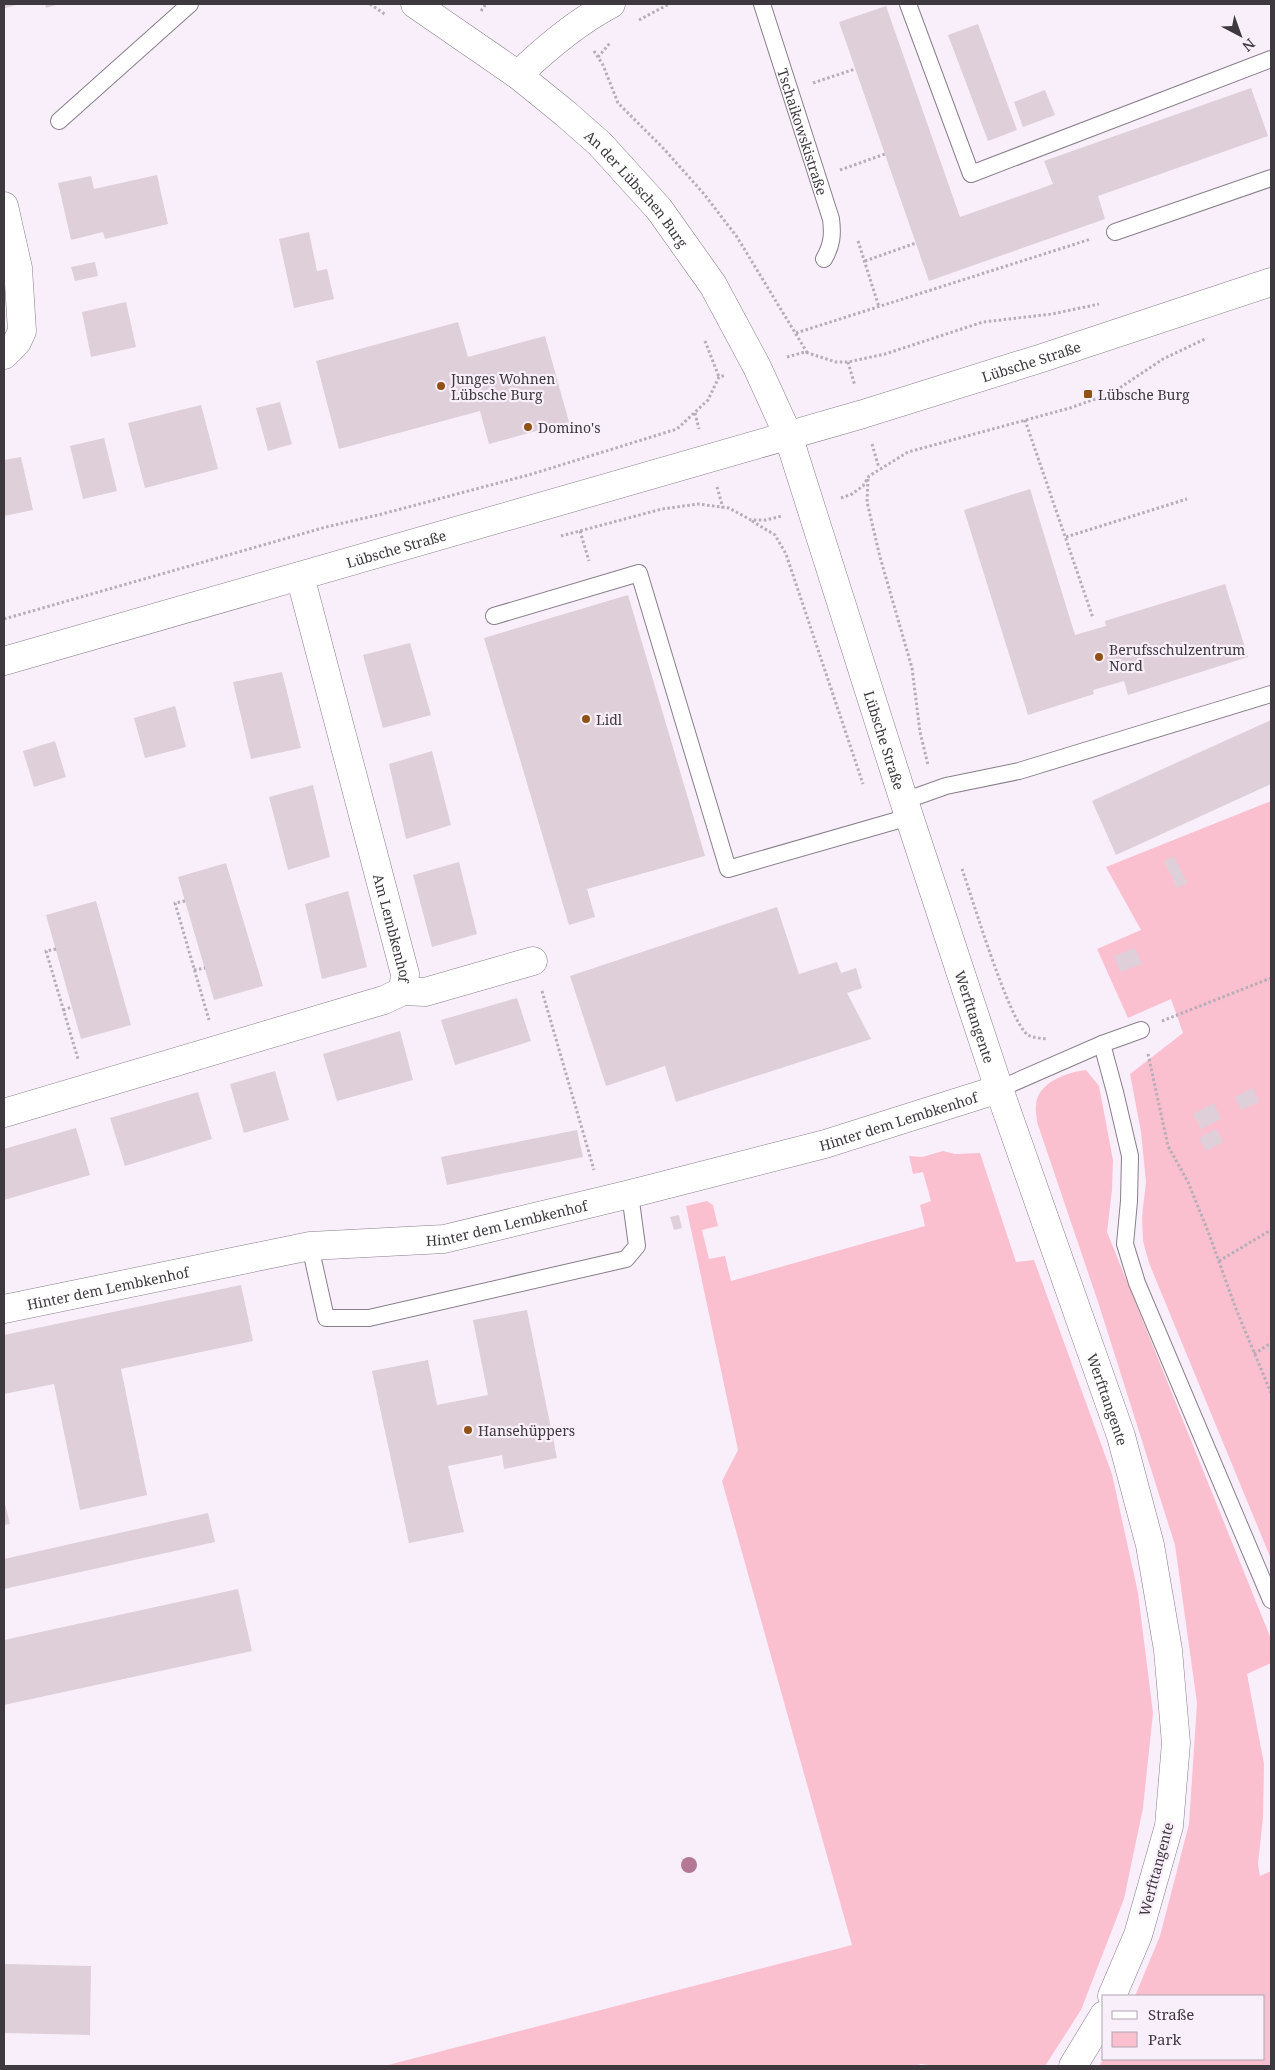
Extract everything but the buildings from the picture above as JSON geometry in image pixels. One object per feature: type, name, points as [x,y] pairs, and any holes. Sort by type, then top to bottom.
[{"type":"street","name":"An der Lübschen Burg","points":[[415,4],[518,75],[600,144],[659,209],[713,285],[757,367],[788,435]]},
{"type":"street","points":[[518,75],[540,53],[574,27],[611,4]]},
{"type":"street","points":[[4,206],[18,268],[22,331],[17,342],[4,355]]},
{"type":"street","name":"Lübsche Straße","points":[[4,661],[788,435],[1001,371],[1271,282]]},
{"type":"street","name":"Lübsche Straße","points":[[788,435],[907,809]]},
{"type":"street","name":"Am Lembkenhof","points":[[4,1113],[384,1000],[403,991],[405,974],[300,576]]},
{"type":"street","name":"Werfttangente","points":[[907,809],[999,1089],[1121,1436],[1150,1545],[1168,1650],[1176,1743],[1169,1826],[1138,1935],[1112,1995]]},
{"type":"street","points":[[403,991],[425,992],[533,960]]},
{"type":"street","name":"Hinter dem Lembkenhof","points":[[4,1310],[310,1246],[444,1238],[630,1194],[825,1144],[999,1089]]},
{"type":"street","points":[[1073,2066],[1102,2018]]},
{"type":"lane","points":[[60,121],[190,4]]},
{"type":"lane","name":"Tschaikowskistraße","points":[[762,4],[831,219],[831,246],[824,259]]},
{"type":"lane","points":[[908,4],[971,174],[1271,59]]},
{"type":"lane","points":[[1115,232],[1271,178]]},
{"type":"lane","points":[[494,616],[639,573],[728,869],[877,825],[946,786],[1019,771],[1271,694]]},
{"type":"lane","points":[[999,1089],[1102,1044],[1141,1030]]},
{"type":"lane","points":[[1102,1044],[1130,1156],[1129,1201],[1125,1244],[1127,1252],[1137,1283],[1271,1600]]},
{"type":"lane","points":[[310,1246],[326,1318],[368,1318],[626,1259],[637,1246],[630,1194]]},
{"type":"path","points":[[370,4],[392,20]]},
{"type":"path","points":[[574,27],[598,57],[618,103],[664,149],[704,194],[737,237],[808,354]]},
{"type":"path","points":[[809,84],[855,69]]},
{"type":"path","points":[[836,172],[884,154]]},
{"type":"path","points":[[796,333],[1115,232]]},
{"type":"path","points":[[865,261],[916,243]]},
{"type":"path","points":[[4,619],[326,527],[532,474],[677,429],[708,400],[719,378],[805,352],[836,362],[848,362],[885,354],[983,322],[1052,314],[1101,303]]},
{"type":"path","points":[[701,333],[719,378]]},
{"type":"path","points":[[751,520],[766,520],[852,494],[863,486],[869,476],[908,452],[1070,408],[1112,393],[1163,359],[1215,335]]},
{"type":"path","points":[[1025,420],[1093,618]]},
{"type":"path","points":[[1066,537],[1187,499]]},
{"type":"path","points":[[552,538],[662,509],[698,504],[729,508],[775,535],[786,554],[877,825]]},
{"type":"path","points":[[580,531],[597,586]]},
{"type":"path","points":[[185,901],[175,903],[217,1050]]},
{"type":"path","points":[[56,949],[46,951],[86,1089]]},
{"type":"path","points":[[533,960],[603,1200]]},
{"type":"path","points":[[194,970],[205,968]]},
{"type":"path","points":[[1271,978],[1141,1030],[1168,1146],[1188,1182],[1254,1354],[1271,1393]]},
{"type":"path","points":[[63,1010],[72,1007]]},
{"type":"path","points":[[1219,1261],[1271,1230]]},
{"type":"path","points":[[1254,1354],[1271,1343]]},
{"type":"green space","points":[[1271,801],[1271,1559],[1149,1263],[1143,1241],[1142,1217],[1146,1182],[1141,1132],[1130,1074],[1183,1033],[1171,999],[1128,1018],[1097,949],[1141,930],[1106,867]]},
{"type":"green space","points":[[1086,1070],[1099,1086],[1113,1160],[1107,1232],[1271,1639],[1271,1663],[1247,1674],[1264,1764],[1263,1817],[1258,1864],[1260,1876],[1271,1871],[1271,2066],[1099,2066],[1103,2060],[1265,2060],[1265,1995],[1135,1995],[1160,1936],[1189,1824],[1197,1703],[1175,1545],[1099,1305],[1037,1122],[1036,1105],[1042,1091],[1054,1080],[1070,1073]]},
{"type":"green space","points":[[943,1151],[955,1154],[980,1153],[1016,1262],[1034,1260],[1112,1474],[1138,1593],[1153,1713],[1143,1808],[1124,1899],[1081,2010],[1045,2066],[935,2066],[921,2064],[915,2066],[384,2066],[852,1945],[722,1481],[738,1450],[686,1206],[707,1201],[713,1205],[718,1226],[702,1230],[709,1259],[725,1256],[731,1281],[925,1226],[920,1205],[931,1201],[923,1172],[913,1174],[909,1156],[922,1157]]},
{"type":"place","name":"Junges Wohnen Lübsche Burg","points":[[441,386]]},
{"type":"place","name":"Lübsche Burg","points":[[1088,394]]},
{"type":"place","name":"Domino's","points":[[528,427]]},
{"type":"place","name":"Berufsschulzentrum Nord","points":[[1099,657]]},
{"type":"place","name":"Lidl","points":[[586,719]]},
{"type":"place","name":"Hansehüppers","points":[[468,1430]]}]
